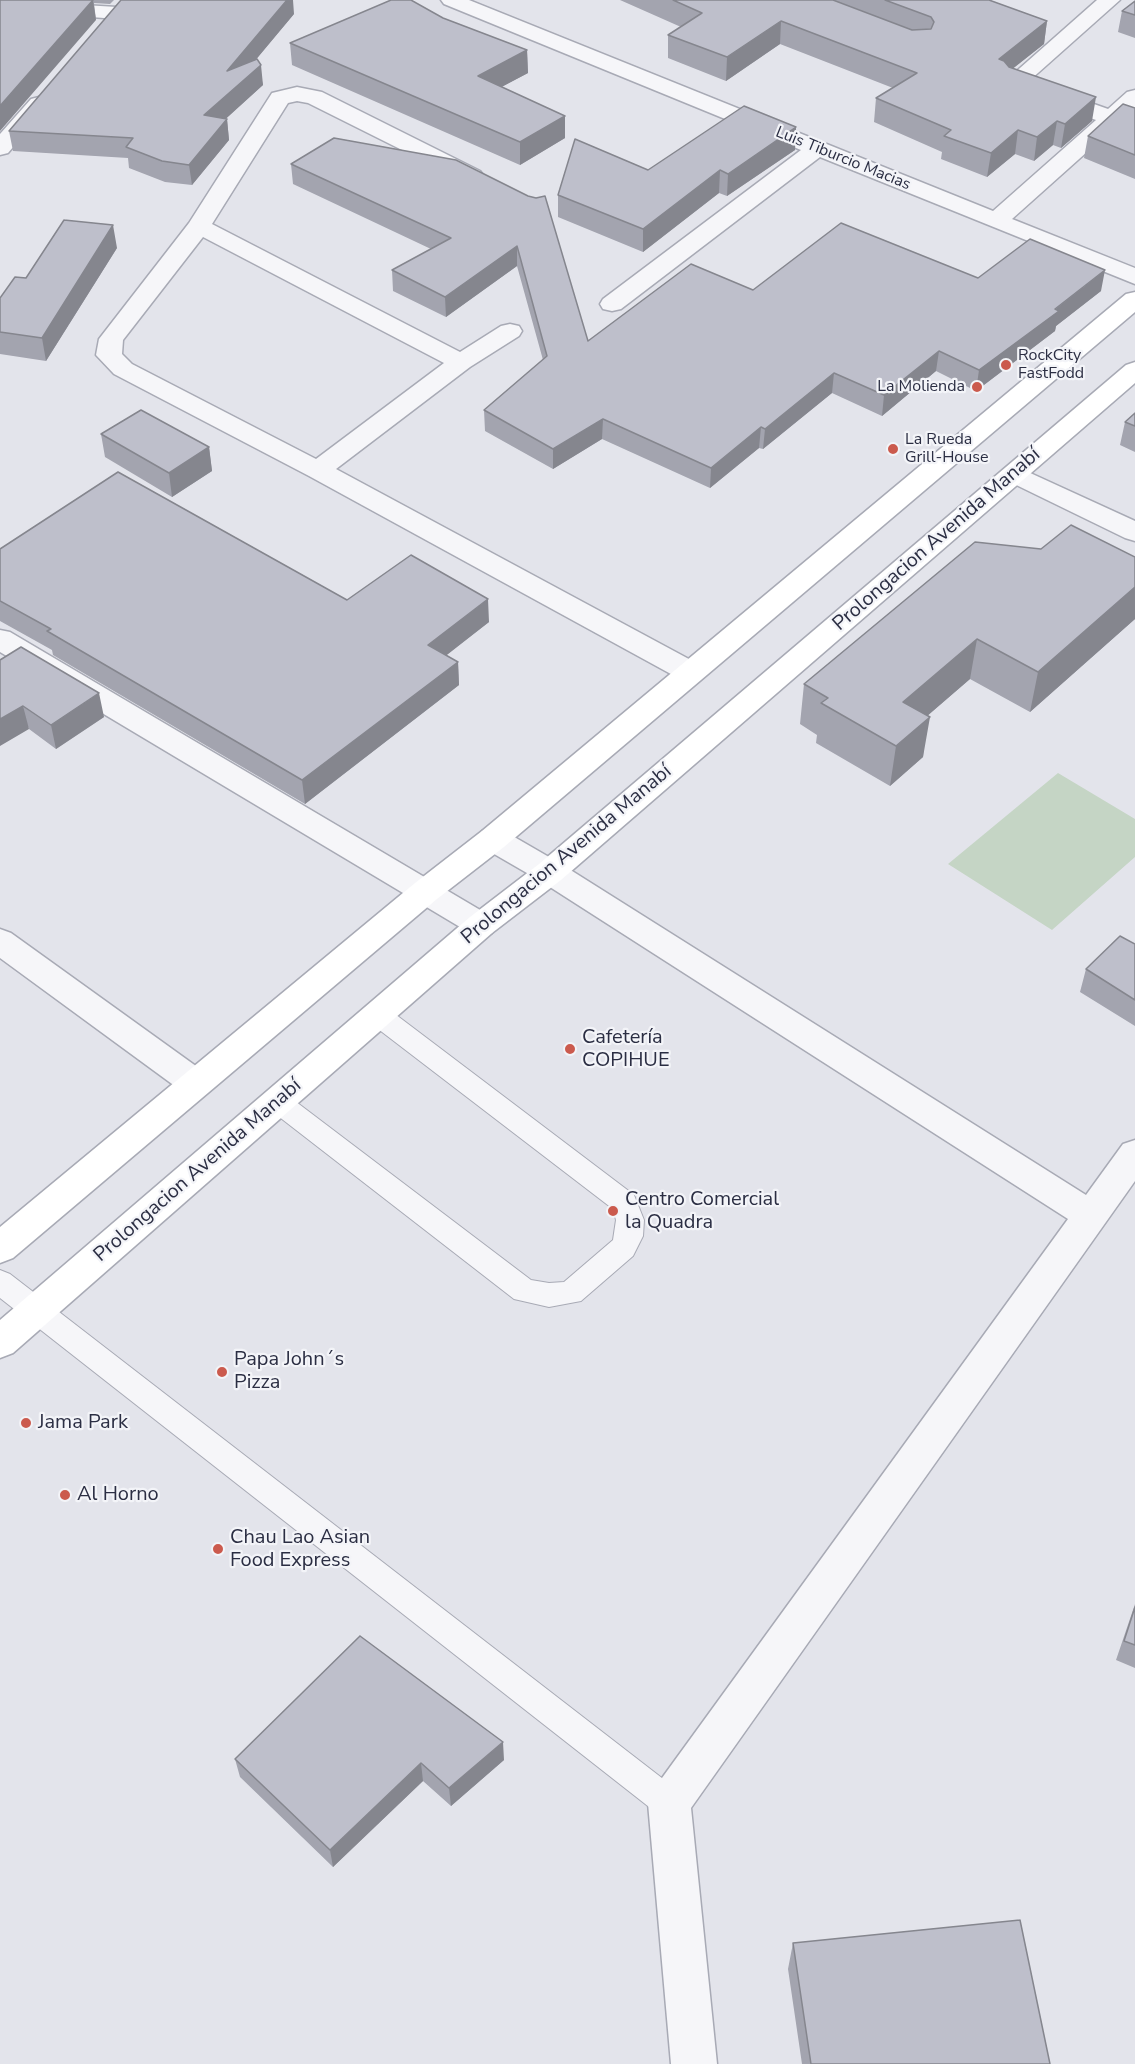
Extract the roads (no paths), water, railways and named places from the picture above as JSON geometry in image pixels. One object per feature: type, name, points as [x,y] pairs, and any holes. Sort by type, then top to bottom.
[{"type":"main road","points":[[0,1248],[426,891],[493,839],[1135,299]]},
{"type":"main road","name":"Prolongacion Avenida Manabí","points":[[0,1342],[481,925],[550,872],[1135,370]]},
{"type":"street","name":"Luis Tiburcio Macias","points":[[451,0],[1135,277]]},
{"type":"street","points":[[1110,0],[1014,83],[1111,118]]},
{"type":"street","points":[[0,4],[122,7]]},
{"type":"street","points":[[101,32],[122,7]]},
{"type":"street","points":[[0,148],[54,85]]},
{"type":"street","points":[[494,187],[314,97],[297,94],[280,98],[199,226],[111,339],[109,355],[123,369],[318,470],[690,672]]},
{"type":"street","points":[[996,220],[1135,97]]},
{"type":"street","points":[[612,304],[818,148]]},
{"type":"street","points":[[199,226],[461,362]]},
{"type":"street","points":[[318,470],[461,362],[510,331]]},
{"type":"street","points":[[1016,474],[1135,532]]},
{"type":"street","points":[[0,639],[481,925]]},
{"type":"street","points":[[493,839],[550,872],[1091,1216]]},
{"type":"street","points":[[0,942],[195,1083]]},
{"type":"street","points":[[694,2064],[669,1803],[1135,1154]]},
{"type":"lane","points":[[278,1102],[524,1291],[549,1295],[571,1293],[623,1248],[629,1236],[630,1220],[624,1203],[378,1015]]},
{"type":"lane","points":[[0,1282],[669,1803]]},
{"type":"place","name":"RockCity FastFodd","points":[[1006,365]]},
{"type":"place","name":"La Molienda","points":[[977,387]]},
{"type":"place","name":"La Rueda Grill-House","points":[[893,449]]},
{"type":"place","name":"Cafetería COPIHUE","points":[[570,1049]]},
{"type":"place","name":"Centro Comercial la Quadra","points":[[613,1211]]},
{"type":"place","name":"Papa John´s Pizza","points":[[222,1372]]},
{"type":"place","name":"Jama Park","points":[[26,1423]]},
{"type":"place","name":"Al Horno","points":[[65,1495]]},
{"type":"place","name":"Chau Lao Asian Food Express","points":[[218,1549]]}]
